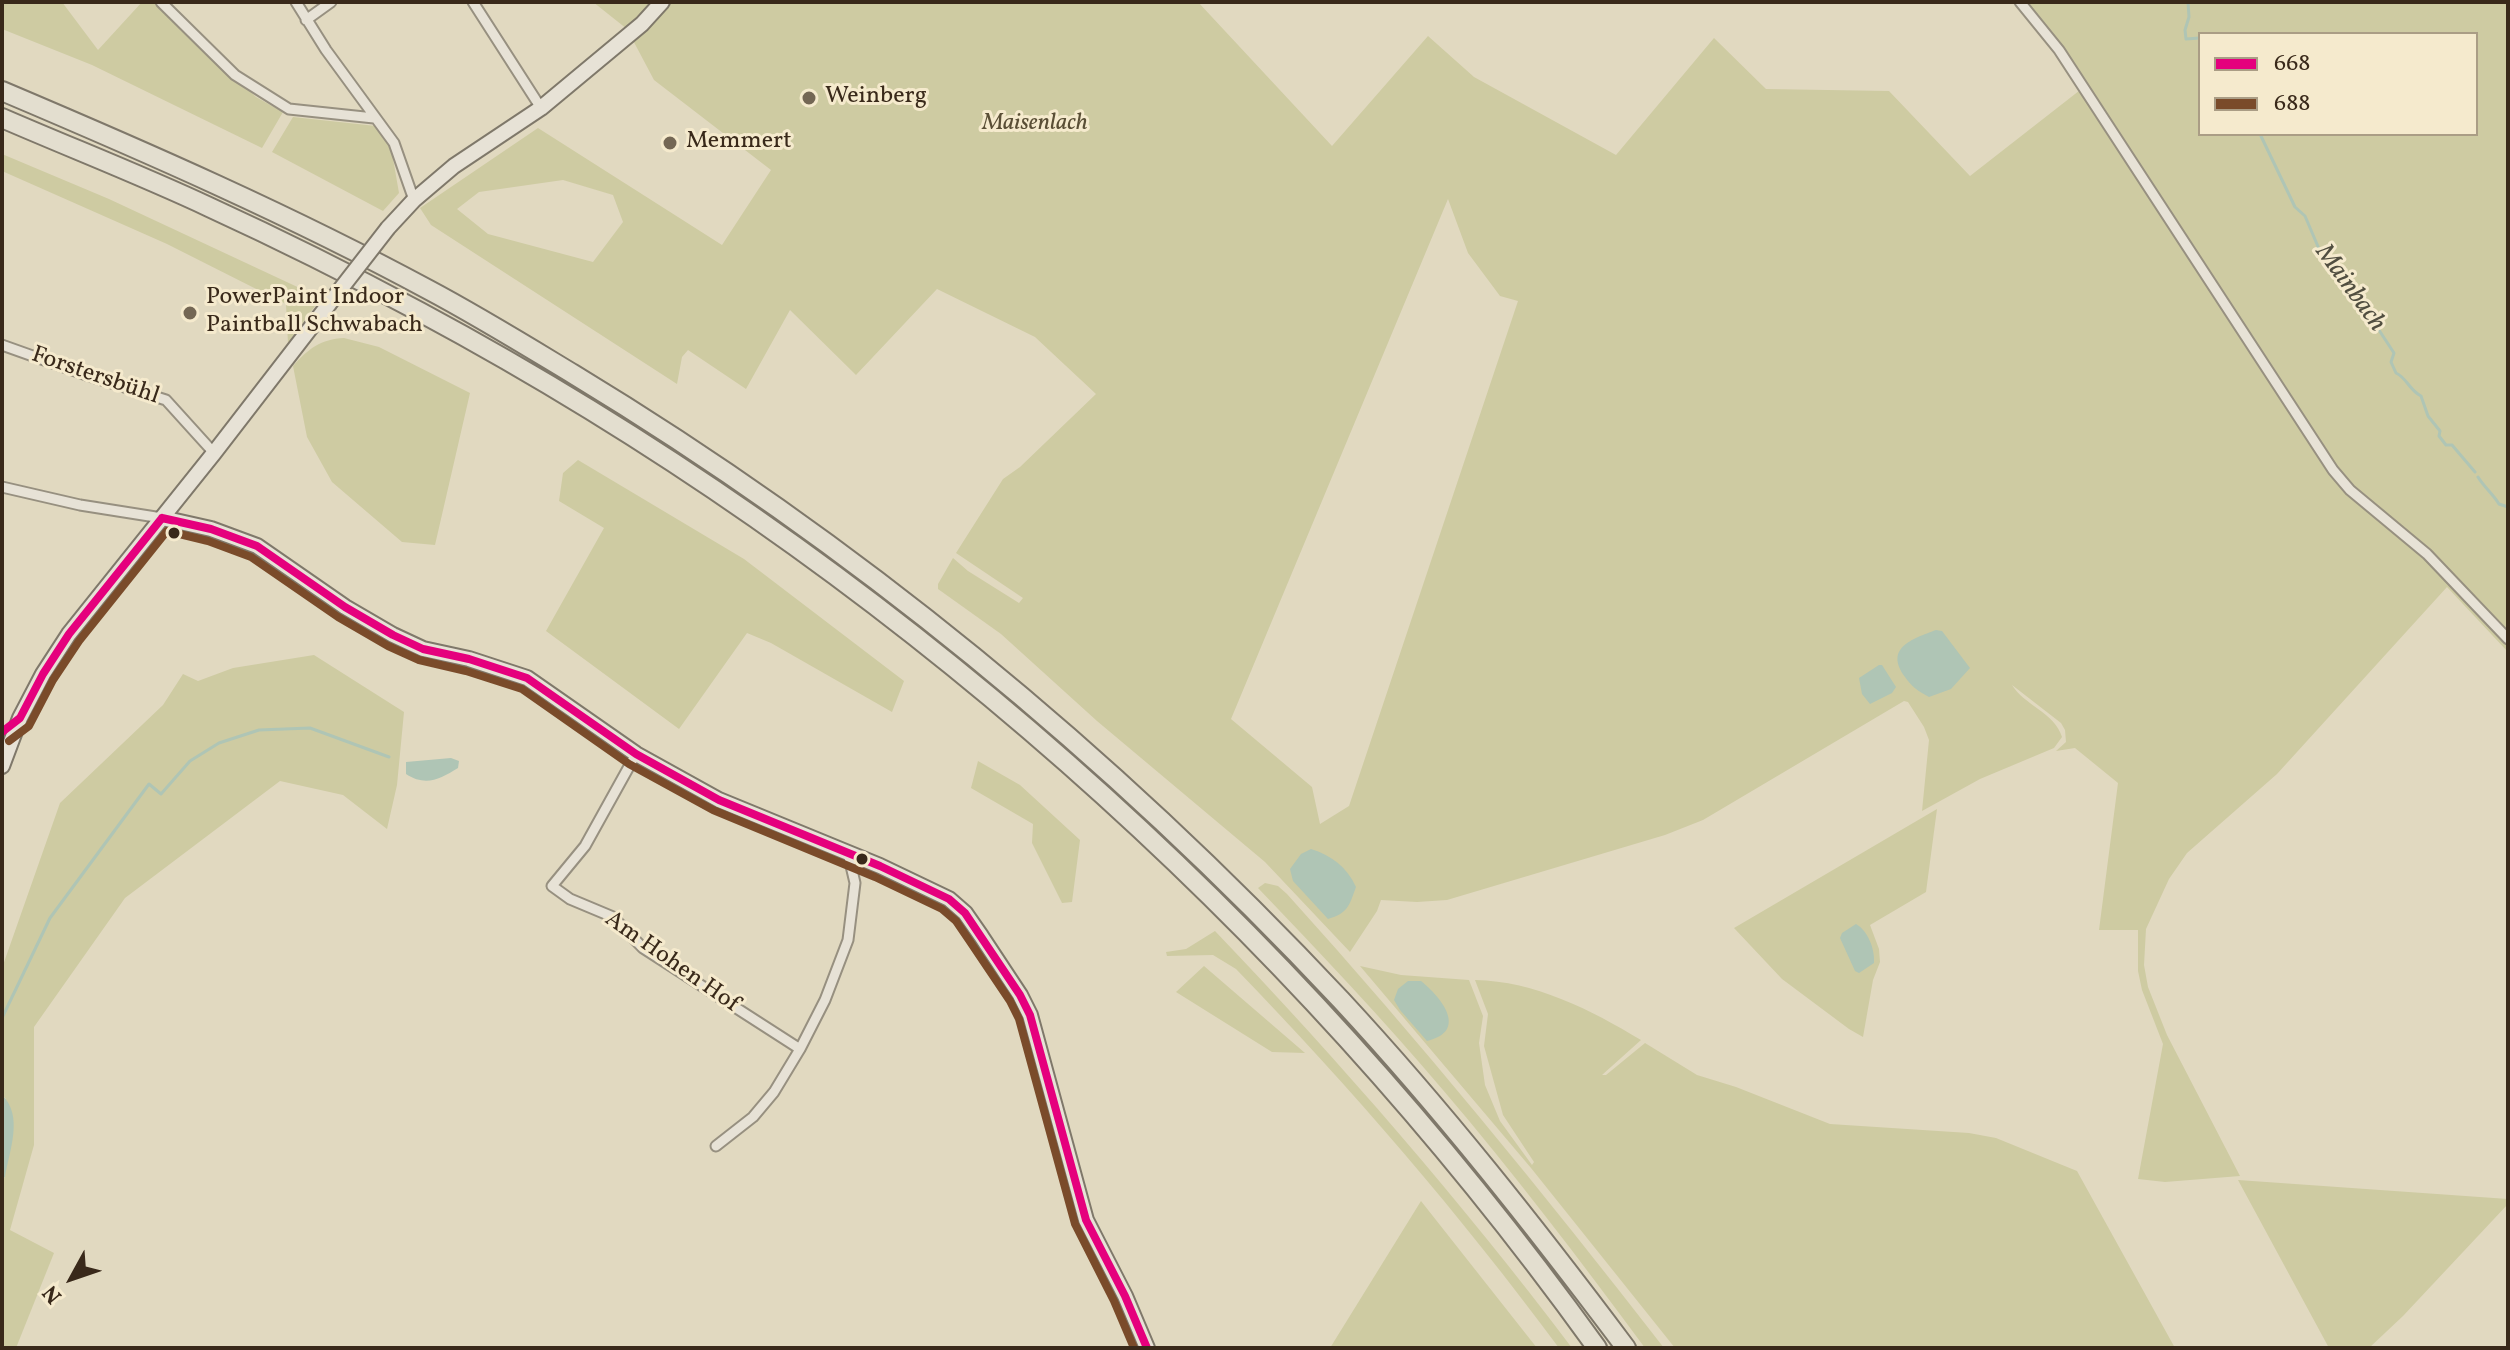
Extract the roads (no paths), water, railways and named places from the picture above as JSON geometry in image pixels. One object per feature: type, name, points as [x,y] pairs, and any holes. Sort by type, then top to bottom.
[{"type":"highway","points":[[2,91],[237,194],[431,291],[677,438],[901,598],[1020,694],[1109,772],[1274,930],[1375,1038],[1480,1161],[1626,1348]]},
{"type":"highway","points":[[2,118],[204,204],[324,262],[496,355],[583,406],[733,503],[900,624],[1061,758],[1260,947],[1444,1151],[1597,1348]]},
{"type":"street","points":[[161,2],[235,75],[289,109],[374,118]]},
{"type":"street","points":[[296,2],[394,143],[414,200]]},
{"type":"street","points":[[306,20],[331,2]]},
{"type":"street","points":[[473,2],[541,108]]},
{"type":"street","points":[[2,766],[20,718],[69,634],[388,228],[414,200],[454,166],[541,108],[642,24],[662,2]]},
{"type":"street","points":[[2020,2],[2059,50],[2333,470],[2350,490],[2427,554],[2508,639]]},
{"type":"street","name":"Forstersbühl","points":[[2,345],[166,400],[214,453]]},
{"type":"street","points":[[2,487],[211,529],[257,546],[345,607],[423,649],[469,659],[527,678],[636,754],[719,800],[880,866],[949,899],[965,913],[1030,1015],[1086,1220],[1125,1296],[1147,1348]]},
{"type":"street","name":"Am Hohen Hof","points":[[636,754],[585,846],[552,886],[570,899],[613,917],[643,948],[800,1049]]},
{"type":"street","points":[[716,1146],[753,1117],[774,1092],[825,1000],[848,940],[855,883],[848,853]]},
{"type":"waterway","name":"Mainbach","points":[[2188,2],[2186,39],[2198,38]]},
{"type":"waterway","name":"Mainbach","points":[[2261,136],[2295,207],[2305,216],[2325,263],[2339,284],[2356,295],[2394,353],[2391,362],[2396,373],[2421,396],[2428,416],[2440,431],[2439,436],[2446,445],[2452,445],[2475,472]]},
{"type":"waterway","name":"Mainbach","points":[[2478,477],[2499,504],[2508,507]]},
{"type":"waterway","points":[[2,1018],[50,918],[149,784],[161,794],[190,761],[219,743],[259,730],[310,728],[389,757]]},
{"type":"place","name":"Weinberg","points":[[809,98]]},
{"type":"place","name":"Memmert","points":[[670,143]]},
{"type":"place","name":"PowerPaint Indoor Paintball Schwabach","points":[[190,313]]},
{"type":"park label","name":"Maisenlach","points":[[1035,125]]}]
